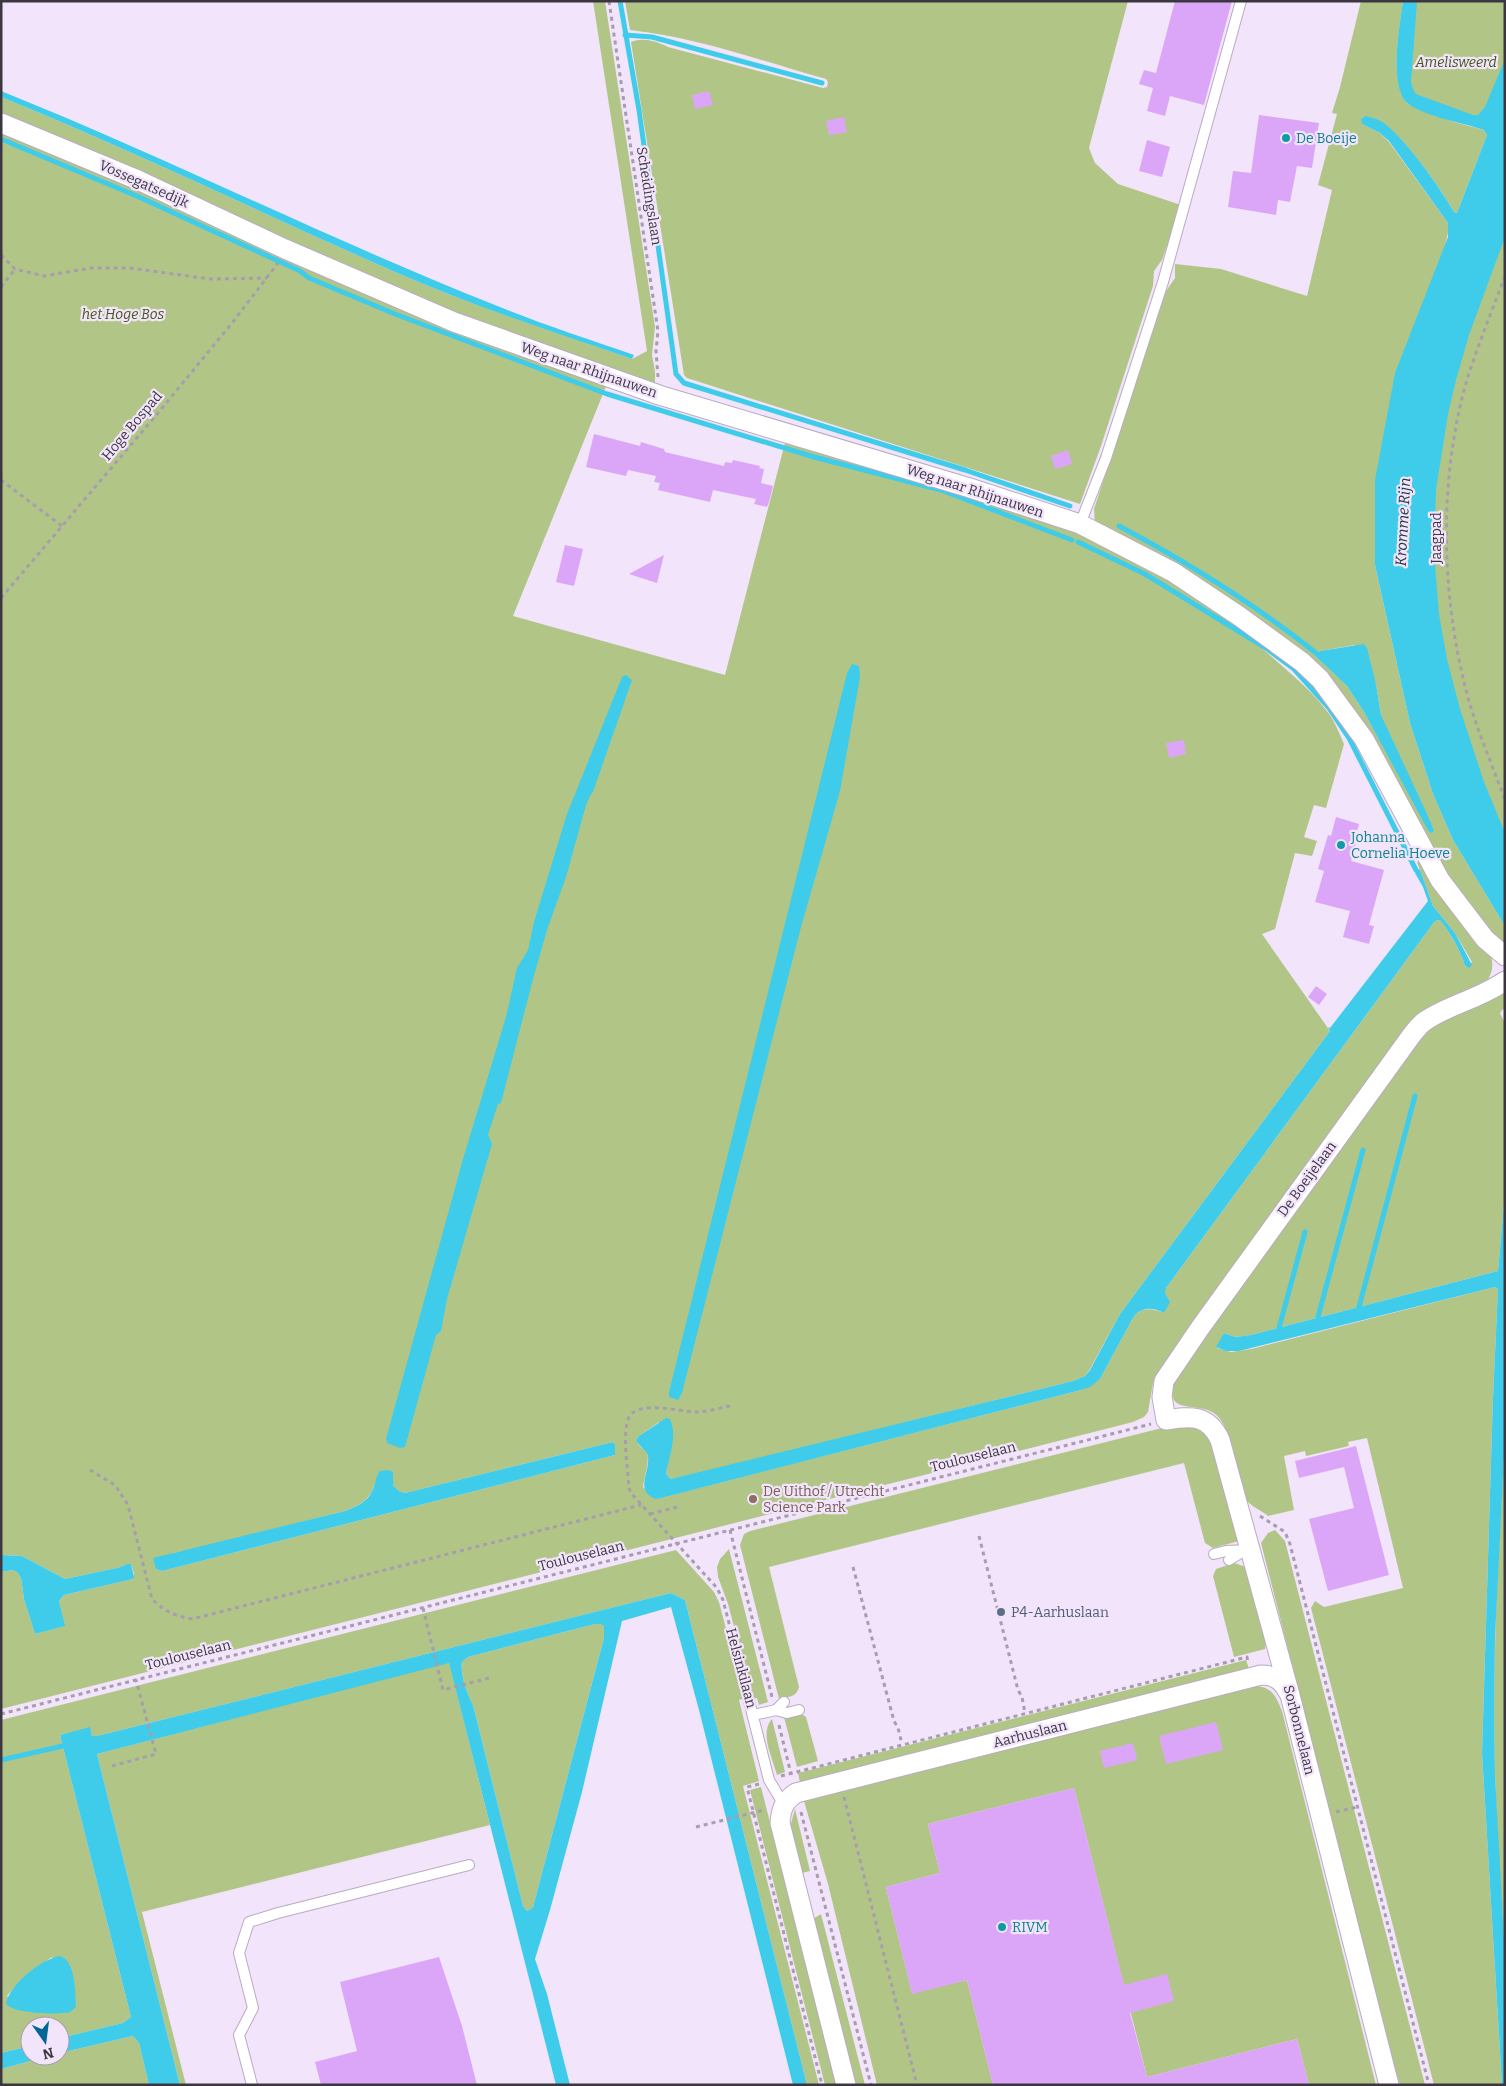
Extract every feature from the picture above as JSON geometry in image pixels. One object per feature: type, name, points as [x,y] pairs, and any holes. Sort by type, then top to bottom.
[{"type":"street","name":"Vossegatsedijk","points":[[1,123],[138,180],[285,249]]},
{"type":"street","name":"Weg naar Rhijnauwen","points":[[285,249],[454,322],[659,395],[970,488],[1080,524],[1173,572],[1239,616],[1302,662],[1320,679],[1350,717],[1364,739],[1440,880],[1485,939],[1505,956]]},
{"type":"street","name":"De Boeijelaan","points":[[1166,1420],[1162,1397],[1164,1381],[1200,1328],[1411,1036],[1423,1022],[1431,1017],[1474,999],[1505,981]]},
{"type":"street","name":"Sorbonnelaan","points":[[1166,1420],[1197,1418],[1208,1422],[1216,1430],[1225,1454],[1237,1501],[1246,1551],[1290,1695],[1389,2085]]},
{"type":"street","name":"Aarhuslaan","points":[[782,1814],[789,1798],[796,1793],[1252,1677],[1269,1675],[1276,1678],[1284,1684],[1290,1695]]},
{"type":"street","name":"Helsinkilaan","points":[[782,1814],[846,2085]]},
{"type":"lane","points":[[1080,524],[1106,458],[1163,282],[1241,1]]},
{"type":"lane","points":[[1214,1554],[1226,1551],[1246,1551]]},
{"type":"lane","points":[[1229,1560],[1246,1551]]},
{"type":"lane","name":"Helsinkilaan","points":[[748,1697],[769,1780],[782,1814]]},
{"type":"lane","points":[[776,1710],[784,1702]]},
{"type":"lane","points":[[753,1715],[776,1710],[786,1713],[799,1710]]},
{"type":"lane","points":[[252,2085],[239,2035],[253,2008],[239,1953],[250,1922],[278,1913],[469,1866]]},
{"type":"path","name":"Scheidingslaan","points":[[609,1],[658,331],[656,351],[659,395]]},
{"type":"path","points":[[1,255],[15,269],[44,276],[91,268],[130,268],[210,279],[268,278]]},
{"type":"path","name":"Hoge Bospad","points":[[1,598],[170,399],[276,266]]},
{"type":"path","points":[[1,288],[15,269]]},
{"type":"path","name":"Jaagpad","points":[[1505,276],[1467,383],[1462,404],[1448,496],[1446,537],[1448,590],[1458,658],[1469,701],[1505,800]]},
{"type":"path","points":[[1,480],[62,526]]},
{"type":"path","name":"Helsinkilaan","points":[[730,1406],[696,1412],[648,1407],[636,1410],[627,1421],[629,1488],[641,1505],[714,1583],[720,1594],[748,1697]]},
{"type":"path","name":"Toulouselaan","points":[[1,1714],[1166,1420]]},
{"type":"path","points":[[90,1470],[115,1485],[128,1505],[152,1599],[163,1610],[177,1616],[192,1619],[641,1505]]},
{"type":"path","points":[[1237,1501],[1285,1532],[1290,1544],[1430,2085]]},
{"type":"path","points":[[650,1514],[681,1506]]},
{"type":"path","points":[[979,1536],[1025,1713]]},
{"type":"path","points":[[853,1567],[894,1721],[902,1744]]},
{"type":"path","points":[[423,1608],[443,1690],[489,1678]]},
{"type":"path","points":[[822,2085],[747,1787],[791,1772],[1247,1657],[1252,1677]]},
{"type":"path","points":[[112,1766],[156,1754],[136,1680]]},
{"type":"path","points":[[842,1791],[917,2085]]},
{"type":"path","points":[[696,1827],[740,1816]]},
{"type":"green space","points":[[593,1],[605,1],[655,327],[652,355],[655,384],[423,304],[1,114],[1,97],[100,139],[424,284],[483,307],[632,359],[647,351]]},
{"type":"green space","points":[[625,1],[1128,1],[1089,148],[1095,163],[1118,184],[1181,205],[1162,260],[1154,271],[1153,286],[1080,504],[687,378],[684,375],[631,42],[640,40],[654,41],[668,47],[823,88],[827,87],[828,82],[826,79],[704,44],[655,33],[630,30]]},
{"type":"green space","points":[[1361,1],[1403,1],[1397,55],[1398,83],[1402,95],[1408,104],[1454,122],[1484,130],[1487,135],[1457,213],[1454,212],[1418,159],[1395,134],[1384,124],[1373,118],[1362,124],[1380,133],[1389,142],[1448,223],[1449,228],[1375,565],[1410,723],[1433,794],[1453,840],[1505,926],[1505,950],[1469,912],[1345,701],[1095,525],[1094,509],[1166,291],[1175,278],[1175,264],[1221,269],[1307,296],[1332,190],[1318,185],[1337,114],[1332,113]],"holes":[[[1355,645],[1376,684],[1381,715],[1389,738],[1434,830],[1423,818],[1364,712],[1347,686],[1314,655],[1320,651]]]},
{"type":"green space","name":"Amelisweerd","points":[[1411,1],[1505,1],[1505,132],[1407,95]]},
{"type":"green space","name":"het Hoge Bos","points":[[1,125],[607,384],[513,616],[725,675],[786,439],[1102,540],[1236,620],[1257,644],[1305,686],[1329,714],[1336,726],[1344,744],[1326,808],[1314,805],[1304,837],[1317,841],[1312,856],[1295,853],[1275,929],[1262,934],[1330,1031],[1120,1314],[1085,1376],[1073,1381],[671,1479],[666,1474],[667,1469],[659,1422],[636,1440],[648,1456],[643,1487],[656,1499],[1081,1390],[1100,1379],[1134,1316],[1148,1309],[1164,1313],[1167,1299],[1164,1291],[1166,1288],[1435,921],[1440,920],[1448,931],[1458,948],[1465,966],[1472,962],[1455,933],[1433,906],[1417,862],[1423,863],[1490,953],[1492,968],[1486,982],[1433,1007],[1193,1324],[1153,1383],[1148,1412],[1144,1417],[1133,1422],[1,1709],[1,1572],[12,1570],[17,1572],[21,1578],[24,1599],[35,1634],[64,1626],[59,1601],[64,1595],[133,1579],[134,1574],[131,1564],[127,1564],[121,1567],[65,1579],[22,1556],[1,1555]],"holes":[[[614,1443],[615,1455],[162,1571],[156,1569],[173,1553],[345,1511],[363,1502],[370,1495],[374,1486],[393,1475],[393,1485],[399,1491],[405,1493]]]},
{"type":"green space","points":[[1505,177],[1505,871],[1443,719],[1424,412]]},
{"type":"green space","points":[[1505,991],[1505,1010],[1503,1009],[1500,1013],[1505,1023],[1505,1193],[1498,1271],[1251,1335],[1235,1337],[1224,1333],[1217,1348],[1231,1352],[1251,1349],[1495,1287],[1498,1289],[1482,1753],[1502,2085],[1434,2085],[1311,1608],[1315,1601],[1324,1607],[1403,1588],[1367,1438],[1348,1442],[1349,1446],[1306,1456],[1305,1451],[1284,1456],[1294,1510],[1268,1516],[1245,1499],[1230,1441],[1220,1419],[1213,1412],[1178,1404],[1173,1399],[1173,1390],[1177,1376],[1396,1066],[1431,1025]]},
{"type":"green space","points":[[1182,1423],[1209,1432],[1239,1541],[1213,1548],[1205,1543],[1184,1463],[769,1567],[799,1687],[794,1695],[779,1699],[740,1545],[744,1534]]},
{"type":"green space","points":[[1505,1436],[1505,1956],[1496,1804],[1494,1678]]},
{"type":"green space","points":[[1275,1530],[1285,1541],[1425,2085],[1400,2085],[1390,2050],[1261,1543],[1268,1533]]},
{"type":"green space","points":[[729,1549],[768,1702],[759,1705],[757,1698],[753,1699],[728,1604],[718,1577],[717,1567],[720,1559]]},
{"type":"green space","points":[[676,1550],[714,1592],[719,1602],[744,1698],[739,1700],[759,1781],[743,1786],[819,2085],[807,2085],[685,1600],[671,1593],[97,1736],[92,1736],[90,1728],[60,1735],[131,2017],[123,2023],[70,2036],[70,2016],[20,2016],[20,2048],[1,2053],[1,1720]],"holes":[[[52,1957],[65,2013],[26,2011],[7,1996],[21,1980]]]},
{"type":"green space","points":[[1234,1563],[1246,1567],[1266,1641],[1265,1649],[1234,1657],[1213,1576],[1216,1569]]},
{"type":"green space","points":[[595,1624],[604,1626],[604,1638],[533,1907],[527,1911],[523,1906],[473,1705],[464,1684],[462,1662],[468,1657]]},
{"type":"green space","points":[[1246,1660],[1249,1669],[800,1783],[798,1773]]},
{"type":"green space","points":[[449,1662],[490,1825],[142,1912],[186,2085],[180,2085],[97,1754]]},
{"type":"green space","points":[[1257,1686],[1267,1689],[1276,1697],[1282,1711],[1376,2085],[1309,2085],[1297,2039],[1147,2077],[1074,1788],[928,1824],[940,1873],[886,1887],[912,1993],[967,1980],[993,2085],[877,2085],[828,1884],[804,1801]]},
{"type":"green space","points":[[800,1713],[806,1717],[818,1761],[797,1767],[784,1717]]},
{"type":"green space","points":[[772,1719],[785,1772],[777,1775],[767,1739],[768,1725]]},
{"type":"green space","points":[[761,1787],[837,2085],[825,2085],[750,1790]]},
{"type":"green space","points":[[795,1809],[810,1871],[802,1873],[790,1827]]},
{"type":"green space","points":[[821,1914],[865,2085],[854,2085],[813,1919]]},
{"type":"green space","points":[[133,2036],[139,2043],[149,2085],[1,2085],[1,2069],[20,2064],[20,2066],[70,2066],[70,2051]]},
{"type":"water","name":"Kromme Rijn","points":[[1403,1],[1417,1],[1411,82],[1416,94],[1473,115],[1478,115],[1485,107],[1505,59],[1505,237],[1469,335],[1448,414],[1436,490],[1434,552],[1439,614],[1447,659],[1460,709],[1484,782],[1505,833],[1505,926],[1453,840],[1433,794],[1410,723],[1375,565],[1375,480],[1395,373],[1448,237],[1448,223],[1389,141],[1380,133],[1362,124],[1361,119],[1366,116],[1378,120],[1393,131],[1422,164],[1454,212],[1457,213],[1487,135],[1484,130],[1417,109],[1410,105],[1403,97],[1399,86],[1397,57]]},
{"type":"water","points":[[1,91],[125,143],[433,280],[530,319],[634,355],[632,359],[512,318],[424,284],[100,139],[1,97]]},
{"type":"water","points":[[1364,644],[1367,648],[1376,684],[1381,715],[1434,830],[1432,833],[1429,832],[1364,712],[1347,686],[1314,655],[1320,651]]},
{"type":"water","points":[[852,664],[859,666],[860,677],[840,791],[801,927],[682,1393],[678,1400],[669,1397],[669,1392],[847,673]]},
{"type":"water","points":[[626,675],[632,680],[593,792],[586,805],[566,877],[547,930],[501,1103],[498,1104],[488,1135],[492,1144],[447,1299],[441,1331],[436,1335],[405,1447],[400,1448],[387,1443],[386,1439],[463,1159],[506,1017],[517,968],[528,950],[534,922],[567,814],[622,677]]},
{"type":"water","points":[[1417,869],[1420,870],[1433,906],[1455,933],[1472,965],[1469,968],[1465,966],[1458,948],[1448,931],[1440,920],[1435,921],[1166,1288],[1165,1293],[1170,1302],[1164,1313],[1148,1309],[1134,1316],[1100,1379],[1090,1387],[1081,1390],[661,1498],[656,1499],[649,1496],[644,1486],[648,1456],[636,1440],[666,1418],[670,1419],[673,1433],[666,1474],[671,1479],[1073,1381],[1085,1376],[1120,1314],[1330,1031],[1328,1027],[1330,1028],[1428,901],[1415,873]]},
{"type":"water","points":[[1505,1193],[1505,1436],[1495,1638],[1494,1714],[1495,1775],[1505,1956],[1505,2085],[1502,2085],[1482,1753],[1498,1289],[1495,1287],[1239,1351],[1226,1351],[1216,1347],[1224,1333],[1235,1337],[1251,1335],[1498,1271]]},
{"type":"water","points":[[613,1442],[615,1445],[615,1455],[162,1571],[156,1569],[153,1558],[353,1508],[368,1498],[380,1471],[389,1470],[393,1472],[393,1485],[399,1491],[405,1493]]},
{"type":"water","points":[[1,1555],[22,1556],[65,1579],[121,1567],[127,1564],[131,1564],[134,1577],[133,1579],[64,1595],[59,1601],[65,1626],[35,1634],[24,1599],[21,1578],[17,1572],[12,1570],[1,1572]]},
{"type":"water","points":[[671,1593],[685,1600],[807,2085],[793,2085],[699,1710],[671,1607],[622,1621],[582,1792],[535,1959],[547,1994],[570,2085],[556,2085],[449,1663],[97,1754],[180,2085],[149,2085],[139,2043],[133,2036],[70,2051],[70,2036],[123,2023],[131,2017],[60,1735],[90,1727],[92,1736]],"holes":[[[595,1624],[604,1626],[604,1638],[533,1907],[527,1911],[523,1906],[473,1705],[464,1684],[462,1662],[468,1657]]]},
{"type":"water","points":[[60,1956],[65,1959],[72,1970],[76,2007],[70,2012],[47,2013],[27,2012],[6,2004],[8,1997],[19,1981],[35,1967]]},
{"type":"water","points":[[20,2048],[20,2064],[1,2069],[1,2053]]},
{"type":"building","points":[[1175,1],[1232,1],[1204,105],[1170,96],[1165,116],[1147,111],[1153,88],[1139,84],[1144,70],[1156,73]]},
{"type":"building","points":[[709,91],[713,105],[695,109],[692,95]]},
{"type":"building","points":[[1259,115],[1319,123],[1312,168],[1297,166],[1290,202],[1278,200],[1276,215],[1228,207],[1233,171],[1251,173]]},
{"type":"building","points":[[844,117],[847,132],[829,135],[826,121]]},
{"type":"building","points":[[1147,140],[1170,147],[1162,177],[1139,171]]},
{"type":"building","points":[[594,434],[640,446],[641,442],[664,449],[665,452],[724,466],[725,462],[732,463],[733,460],[760,466],[759,468],[764,469],[761,483],[773,486],[767,507],[754,504],[756,499],[713,490],[710,502],[658,490],[660,483],[654,482],[656,476],[628,470],[626,476],[586,467]]},
{"type":"building","points":[[1068,450],[1072,464],[1055,469],[1051,456]]},
{"type":"building","points":[[565,545],[583,549],[574,586],[556,582]]},
{"type":"building","points":[[664,555],[657,583],[629,574]]},
{"type":"building","points":[[1184,740],[1186,754],[1169,758],[1166,743]]},
{"type":"building","points":[[1336,817],[1359,824],[1356,835],[1358,836],[1351,861],[1384,870],[1369,925],[1374,926],[1369,944],[1343,937],[1350,911],[1315,902],[1324,871],[1318,869],[1328,835],[1331,836]]},
{"type":"building","points":[[1316,986],[1327,994],[1319,1005],[1308,997]]},
{"type":"building","points":[[1356,1446],[1389,1575],[1328,1591],[1309,1519],[1354,1508],[1344,1467],[1299,1478],[1295,1461]]},
{"type":"building","points":[[1216,1722],[1223,1750],[1166,1764],[1159,1736]]},
{"type":"building","points":[[1133,1743],[1137,1760],[1104,1768],[1100,1751]]},
{"type":"building","name":"RIVM","points":[[1074,1788],[1124,1985],[1167,1974],[1174,2001],[1130,2013],[1147,2077],[1297,2039],[1309,2085],[993,2085],[967,1980],[912,1994],[886,1887],[940,1873],[928,1824]]},
{"type":"building","points":[[439,1957],[462,2026],[477,2085],[321,2085],[315,2062],[357,2051],[340,1982]]},
{"type":"waterway","points":[[620,1],[639,110],[676,374],[684,383],[965,470],[1070,506]]},
{"type":"waterway","points":[[625,35],[652,37],[822,83]]},
{"type":"waterway","points":[[1,139],[139,197],[300,271],[309,278],[395,314],[607,394],[814,457],[941,490],[1072,540]]},
{"type":"waterway","points":[[1119,526],[1170,554],[1220,585],[1268,617],[1316,653]]},
{"type":"waterway","points":[[1078,542],[1145,574],[1266,648],[1294,669],[1329,708],[1349,738],[1416,870]]},
{"type":"waterway","points":[[1359,1307],[1415,1096]]},
{"type":"waterway","points":[[1318,1317],[1363,1150]]},
{"type":"waterway","points":[[1279,1328],[1305,1232]]},
{"type":"waterway","points":[[1,1760],[63,1746]]},
{"type":"place","name":"De Boeije","points":[[1286,138]]},
{"type":"place","name":"Johanna Cornelia Hoeve","points":[[1341,845]]},
{"type":"place","name":"De Uithof / Utrecht Science Park","points":[[753,1499]]},
{"type":"place","name":"P4-Aarhuslaan","points":[[1001,1612]]},
{"type":"place","name":"RIVM","points":[[1002,1927]]}]
